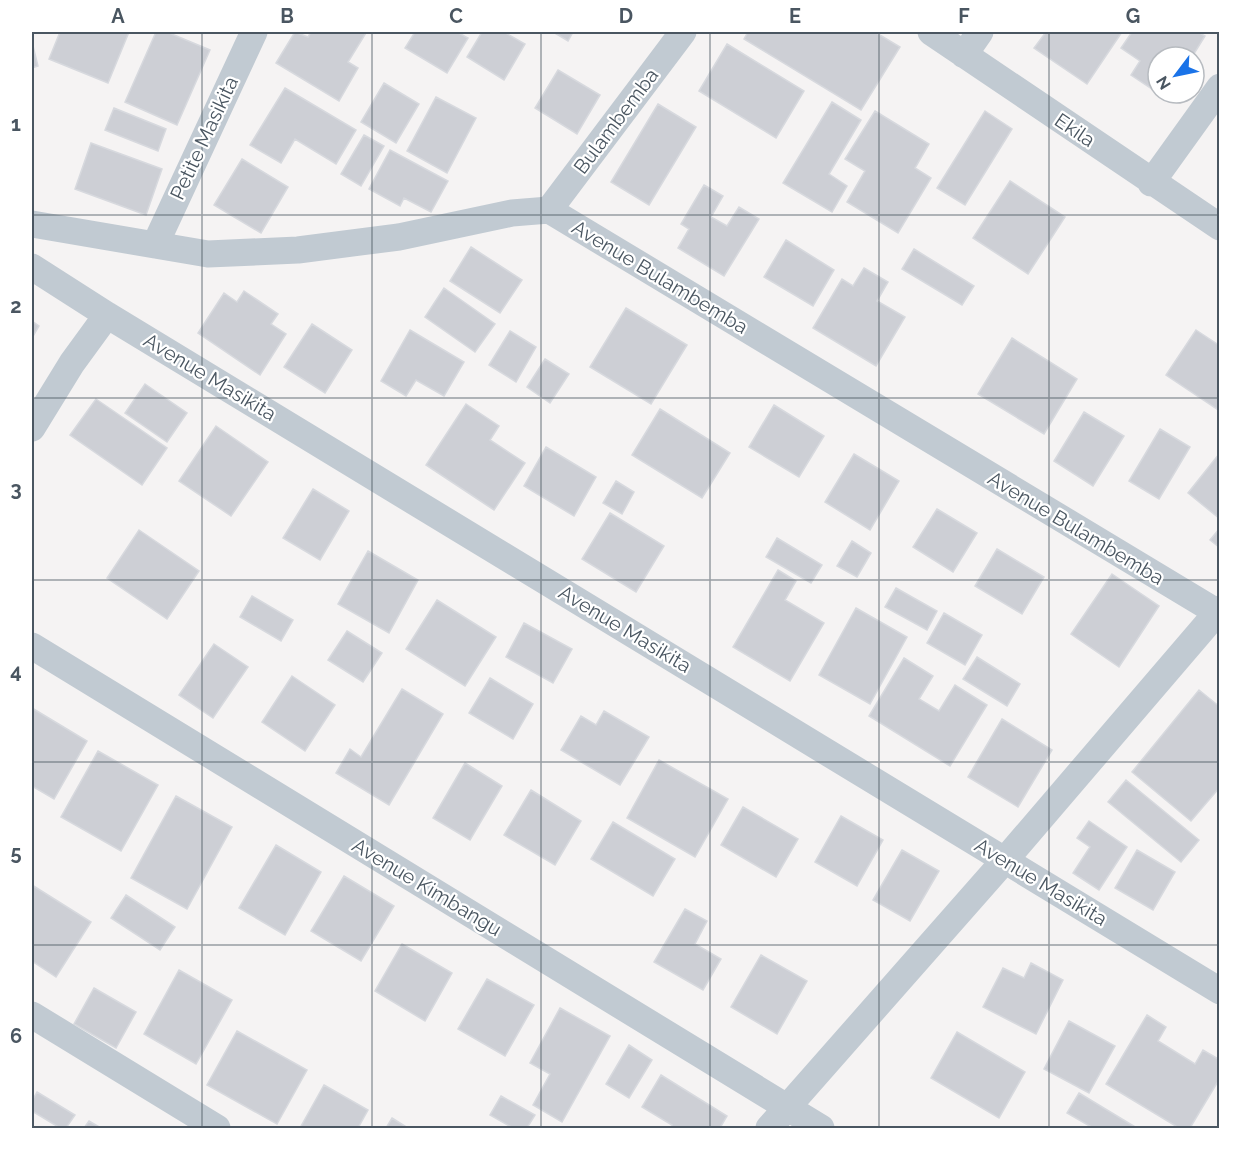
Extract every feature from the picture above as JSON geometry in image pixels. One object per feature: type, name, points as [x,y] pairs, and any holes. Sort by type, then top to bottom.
[{"type":"street","name":"Bulambemba","points":[[549,210],[683,32]]},
{"type":"street","name":"Ekila","points":[[931,32],[1220,227]]},
{"type":"street","points":[[964,55],[980,32]]},
{"type":"street","name":"Petite Masikita","points":[[155,245],[246,34]]},
{"type":"street","points":[[1152,183],[1220,87]]},
{"type":"street","points":[[32,224],[208,254],[298,250],[399,237],[512,213],[549,210]]},
{"type":"street","name":"Avenue Bulambemba","points":[[549,210],[1218,612]]},
{"type":"street","name":"Avenue Masikita","points":[[32,267],[107,315],[1220,991]]},
{"type":"street","points":[[32,428],[72,363],[107,315]]},
{"type":"street","points":[[769,1128],[1005,860],[1218,612]]},
{"type":"street","name":"Avenue Kimbangu","points":[[32,646],[822,1128]]},
{"type":"street","points":[[32,1015],[217,1128]]},
{"type":"building","points":[[60,32],[129,32],[108,83],[49,59]]},
{"type":"building","points":[[156,32],[167,32],[210,50],[177,125],[125,102]]},
{"type":"building","points":[[295,32],[308,37],[311,32],[366,33],[348,62],[358,68],[339,101],[276,63]]},
{"type":"building","points":[[415,32],[457,32],[468,38],[447,73],[405,48]]},
{"type":"building","points":[[482,32],[504,32],[525,44],[504,80],[467,57]]},
{"type":"building","points":[[553,32],[573,32],[568,41]]},
{"type":"building","points":[[748,32],[875,32],[900,47],[861,110],[744,39]]},
{"type":"building","points":[[1046,32],[1122,32],[1087,84],[1034,48]]},
{"type":"building","points":[[1132,32],[1198,32],[1205,36],[1199,45],[1146,45],[1146,85],[1131,75],[1140,61],[1121,48]]},
{"type":"building","points":[[32,42],[38,66],[32,68]]},
{"type":"building","points":[[727,44],[804,91],[776,138],[699,91]]},
{"type":"building","points":[[558,70],[600,95],[577,134],[535,108]]},
{"type":"building","points":[[384,83],[419,104],[396,143],[361,122]]},
{"type":"building","points":[[285,88],[356,130],[336,164],[295,139],[281,163],[250,145]]},
{"type":"building","points":[[436,97],[476,118],[447,173],[407,151]]},
{"type":"building","points":[[832,102],[861,120],[829,174],[847,186],[832,212],[783,183]]},
{"type":"building","points":[[658,104],[696,127],[649,205],[611,182]]},
{"type":"building","points":[[114,108],[166,129],[158,151],[105,130]]},
{"type":"building","points":[[875,111],[929,144],[915,168],[931,178],[898,233],[847,202],[865,171],[845,159]]},
{"type":"building","points":[[985,111],[1012,129],[965,205],[937,188]]},
{"type":"building","points":[[364,135],[384,146],[361,186],[341,174]]},
{"type":"building","points":[[91,143],[162,169],[146,215],[75,189]]},
{"type":"building","points":[[390,150],[448,181],[431,212],[404,198],[400,206],[369,189]]},
{"type":"building","points":[[242,159],[288,187],[261,233],[214,205]]},
{"type":"building","points":[[1010,181],[1065,217],[1028,274],[973,238]]},
{"type":"building","points":[[704,185],[723,196],[711,217],[727,226],[739,207],[759,219],[724,276],[678,248],[689,229],[681,224]]},
{"type":"building","points":[[786,240],[834,270],[813,306],[764,277]]},
{"type":"building","points":[[471,247],[522,280],[500,313],[450,281]]},
{"type":"building","points":[[914,249],[974,286],[962,305],[902,269]]},
{"type":"building","points":[[864,268],[888,282],[877,301],[905,317],[876,366],[813,328],[842,279],[853,286]]},
{"type":"building","points":[[444,288],[495,324],[475,352],[425,317]]},
{"type":"building","points":[[244,291],[278,314],[271,324],[286,334],[260,375],[198,333],[224,293],[237,302]]},
{"type":"building","points":[[626,308],[687,345],[651,404],[590,367]]},
{"type":"building","points":[[32,321],[39,326],[32,338]]},
{"type":"building","points":[[312,324],[352,350],[325,393],[284,367]]},
{"type":"building","points":[[410,330],[464,362],[444,396],[416,380],[406,396],[381,381]]},
{"type":"building","points":[[1196,330],[1220,346],[1220,411],[1166,375]]},
{"type":"building","points":[[510,331],[536,347],[516,382],[489,365]]},
{"type":"building","points":[[1012,338],[1077,379],[1044,434],[978,394]]},
{"type":"building","points":[[545,359],[569,374],[550,403],[527,387]]},
{"type":"building","points":[[145,384],[187,413],[167,442],[125,413]]},
{"type":"building","points":[[96,399],[167,448],[142,485],[70,435]]},
{"type":"building","points":[[466,404],[499,426],[490,440],[525,463],[494,510],[426,465]]},
{"type":"building","points":[[774,405],[824,436],[799,477],[749,447]]},
{"type":"building","points":[[660,409],[730,453],[702,498],[632,455]]},
{"type":"building","points":[[1084,412],[1124,436],[1093,486],[1054,461]]},
{"type":"building","points":[[216,426],[268,462],[231,516],[179,481]]},
{"type":"building","points":[[1160,429],[1190,447],[1159,499],[1129,481]]},
{"type":"building","points":[[546,447],[596,477],[574,516],[524,486]]},
{"type":"building","points":[[854,454],[899,481],[870,530],[825,502]]},
{"type":"building","points":[[1220,455],[1220,519],[1188,493]]},
{"type":"building","points":[[616,481],[634,492],[622,514],[603,503]]},
{"type":"building","points":[[313,489],[349,511],[320,560],[283,538]]},
{"type":"building","points":[[937,509],[977,533],[953,572],[913,547]]},
{"type":"building","points":[[610,513],[664,546],[636,592],[582,559]]},
{"type":"building","points":[[1220,528],[1220,548],[1210,540]]},
{"type":"building","points":[[139,530],[199,571],[167,619],[107,578]]},
{"type":"building","points":[[777,538],[822,565],[811,583],[766,557]]},
{"type":"building","points":[[852,541],[871,553],[857,577],[837,566]]},
{"type":"building","points":[[997,549],[1044,577],[1022,614],[975,586]]},
{"type":"building","points":[[368,551],[418,580],[389,633],[338,604]]},
{"type":"building","points":[[778,570],[796,581],[785,600],[824,623],[790,681],[733,647]]},
{"type":"building","points":[[1112,574],[1159,606],[1119,667],[1071,634]]},
{"type":"building","points":[[896,588],[937,611],[927,630],[885,607]]},
{"type":"building","points":[[252,596],[293,620],[281,641],[240,617]]},
{"type":"building","points":[[437,600],[496,637],[465,686],[406,649]]},
{"type":"building","points":[[856,608],[907,637],[870,704],[819,675]]},
{"type":"building","points":[[944,613],[982,635],[965,665],[927,643]]},
{"type":"building","points":[[524,623],[572,649],[553,683],[506,657]]},
{"type":"building","points":[[347,631],[382,653],[363,682],[328,660]]},
{"type":"building","points":[[214,644],[248,667],[213,718],[179,695]]},
{"type":"building","points":[[977,657],[1020,684],[1007,706],[963,679]]},
{"type":"building","points":[[904,658],[933,676],[919,699],[939,711],[955,685],[987,705],[950,766],[869,716]]},
{"type":"building","points":[[292,676],[335,705],[305,751],[262,722]]},
{"type":"building","points":[[490,678],[533,704],[513,739],[469,713]]},
{"type":"building","points":[[402,689],[443,714],[389,805],[336,773],[350,749],[361,757]]},
{"type":"building","points":[[1199,690],[1220,707],[1220,787],[1191,821],[1132,772]]},
{"type":"building","points":[[32,708],[87,741],[54,799],[32,786]]},
{"type":"building","points":[[604,711],[649,737],[620,785],[561,750],[581,716],[596,725]]},
{"type":"building","points":[[1002,719],[1052,750],[1018,807],[968,777]]},
{"type":"building","points":[[98,751],[158,785],[121,851],[61,817]]},
{"type":"building","points":[[659,760],[728,799],[695,857],[627,818]]},
{"type":"building","points":[[465,763],[502,786],[470,840],[433,818]]},
{"type":"building","points":[[1126,780],[1199,840],[1181,862],[1108,802]]},
{"type":"building","points":[[531,790],[581,821],[555,865],[504,835]]},
{"type":"building","points":[[176,796],[232,827],[187,909],[131,878]]},
{"type":"building","points":[[743,807],[798,839],[776,877],[721,845]]},
{"type":"building","points":[[841,816],[883,840],[857,886],[815,862]]},
{"type":"building","points":[[1089,821],[1127,847],[1099,890],[1073,873],[1090,847],[1077,838]]},
{"type":"building","points":[[613,822],[675,859],[653,896],[591,859]]},
{"type":"building","points":[[276,845],[321,872],[285,935],[239,908]]},
{"type":"building","points":[[902,850],[939,871],[910,921],[873,900]]},
{"type":"building","points":[[1137,850],[1175,872],[1153,910],[1115,888]]},
{"type":"building","points":[[344,876],[394,906],[361,961],[311,931]]},
{"type":"building","points":[[32,885],[91,922],[56,977],[32,961]]},
{"type":"building","points":[[126,895],[175,927],[160,950],[111,918]]},
{"type":"building","points":[[685,909],[707,921],[695,944],[721,959],[703,990],[654,962]]},
{"type":"building","points":[[402,944],[452,973],[425,1021],[375,991]]},
{"type":"building","points":[[761,955],[807,981],[777,1034],[731,1007]]},
{"type":"building","points":[[1031,963],[1063,980],[1036,1034],[983,1007],[1003,968],[1024,978]]},
{"type":"building","points":[[179,970],[232,1000],[196,1064],[144,1034]]},
{"type":"building","points":[[487,979],[534,1005],[505,1056],[458,1029]]},
{"type":"building","points":[[94,988],[136,1012],[116,1048],[74,1024]]},
{"type":"building","points":[[560,1008],[610,1036],[562,1122],[533,1105],[550,1074],[530,1063]]},
{"type":"building","points":[[1147,1015],[1166,1027],[1158,1041],[1195,1064],[1203,1050],[1220,1060],[1220,1078],[1190,1128],[1179,1128],[1106,1084]]},
{"type":"building","points":[[1069,1021],[1115,1046],[1089,1093],[1044,1069]]},
{"type":"building","points":[[237,1031],[307,1070],[277,1124],[207,1085]]},
{"type":"building","points":[[957,1032],[1025,1072],[999,1118],[931,1078]]},
{"type":"building","points":[[629,1045],[652,1060],[629,1098],[606,1084]]},
{"type":"building","points":[[661,1075],[727,1116],[720,1128],[670,1128],[672,1125],[642,1107]]},
{"type":"building","points":[[324,1085],[368,1110],[358,1128],[300,1128]]},
{"type":"building","points":[[37,1092],[75,1115],[66,1128],[60,1128],[32,1111],[32,1101]]},
{"type":"building","points":[[1079,1093],[1137,1128],[1093,1128],[1067,1113]]},
{"type":"building","points":[[501,1096],[535,1115],[527,1128],[513,1128],[490,1115]]},
{"type":"building","points":[[392,1118],[408,1128],[386,1128]]},
{"type":"building","points":[[89,1121],[101,1128],[84,1128]]}]
